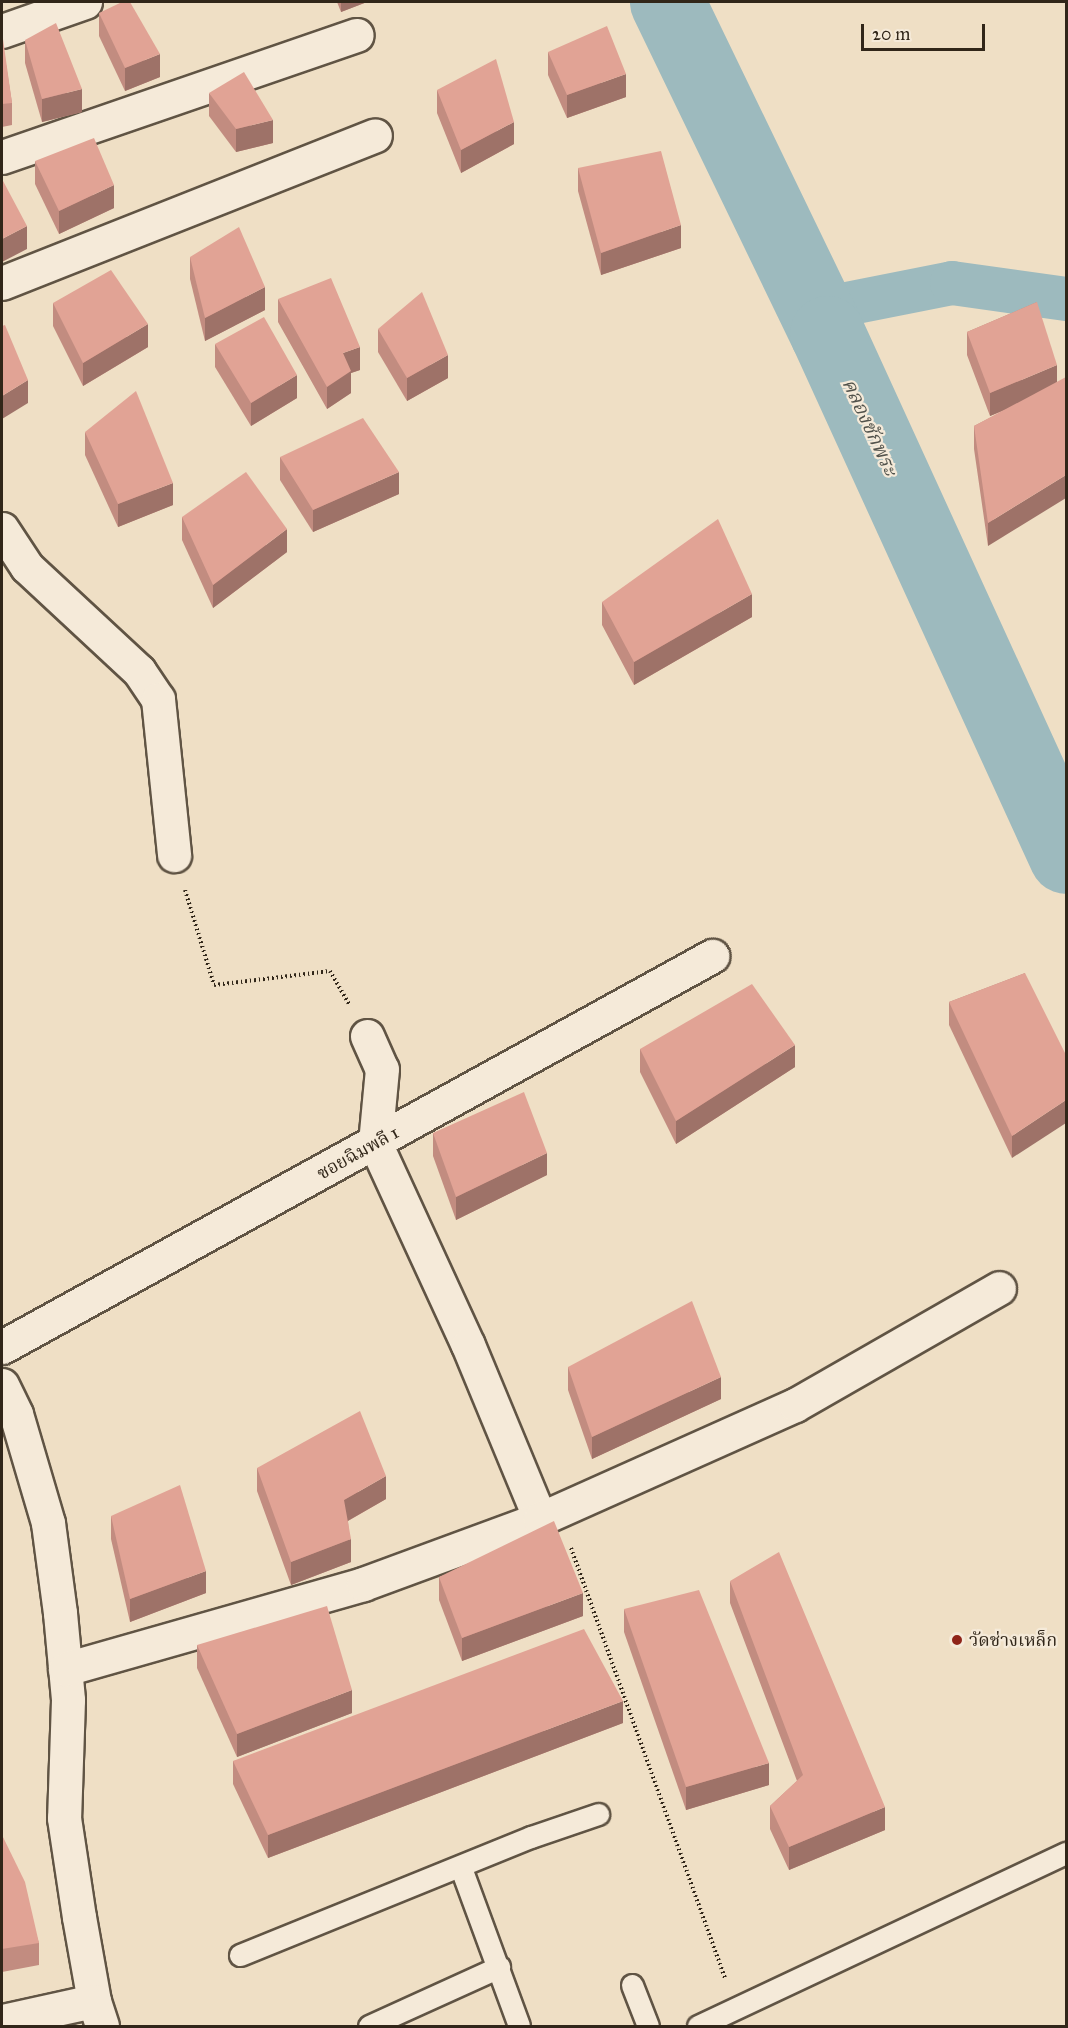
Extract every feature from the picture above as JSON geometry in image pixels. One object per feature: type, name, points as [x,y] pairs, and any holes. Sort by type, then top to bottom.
[{"type":"street","points":[[2,31],[85,2]]},
{"type":"street","points":[[2,157],[357,35]]},
{"type":"street","points":[[2,284],[375,135]]},
{"type":"street","points":[[2,530],[31,572],[139,671],[158,699],[174,855]]},
{"type":"street","name":"ซอยฉิมพลี 1","points":[[2,1347],[712,956]]},
{"type":"street","points":[[367,1036],[382,1069],[375,1143],[468,1346],[549,1514]]},
{"type":"street","points":[[65,1669],[363,1584],[549,1514],[795,1405],[999,1288]]},
{"type":"street","points":[[2,1385],[16,1414],[48,1523],[68,1700],[64,1818],[98,2014],[2,2021]]},
{"type":"lane","points":[[240,1955],[460,1868],[531,1837],[598,1814]]},
{"type":"lane","points":[[698,2026],[1066,1852]]},
{"type":"lane","points":[[460,1868],[499,1966],[519,2026]]},
{"type":"lane","points":[[369,2026],[499,1966]]},
{"type":"lane","points":[[632,1985],[648,2026]]},
{"type":"path","points":[[174,855],[214,985],[330,971],[367,1036]]},
{"type":"path","points":[[549,1514],[736,2008]]},
{"type":"building","points":[[122,2],[130,2],[160,54],[125,68],[99,13]]},
{"type":"building","points":[[56,23],[82,89],[42,99],[25,40]]},
{"type":"building","points":[[607,26],[626,74],[567,95],[548,52]]},
{"type":"building","points":[[2,39],[12,103],[2,104]]},
{"type":"building","points":[[496,59],[514,122],[461,150],[437,90]]},
{"type":"building","points":[[244,72],[273,120],[236,129],[209,93]]},
{"type":"building","points":[[94,138],[114,185],[59,211],[35,161]]},
{"type":"building","points":[[661,151],[681,225],[601,253],[578,168]]},
{"type":"building","points":[[2,179],[27,226],[2,239]]},
{"type":"building","points":[[239,227],[265,287],[205,318],[190,257]]},
{"type":"building","points":[[111,270],[148,324],[83,363],[53,303]]},
{"type":"building","points":[[331,278],[360,347],[343,353],[351,371],[327,387],[278,299]]},
{"type":"building","points":[[422,292],[448,355],[407,378],[378,329]]},
{"type":"building","points":[[1037,302],[1057,365],[990,393],[967,332]]},
{"type":"building","points":[[264,317],[297,375],[251,403],[215,344]]},
{"type":"building","points":[[5,325],[28,380],[2,396],[2,326]]},
{"type":"building","points":[[1066,377],[1066,475],[988,523],[974,426]]},
{"type":"building","points":[[136,391],[173,483],[118,504],[85,432]]},
{"type":"building","points":[[363,418],[399,472],[313,510],[280,457]]},
{"type":"building","points":[[246,472],[287,529],[213,585],[182,517]]},
{"type":"building","points":[[718,519],[752,594],[634,662],[602,602]]},
{"type":"building","points":[[1025,973],[1066,1055],[1066,1100],[1012,1136],[949,1002]]},
{"type":"building","points":[[752,984],[795,1045],[676,1121],[640,1049]]},
{"type":"building","points":[[524,1092],[547,1153],[456,1197],[433,1133]]},
{"type":"building","points":[[692,1301],[721,1377],[592,1437],[568,1367]]},
{"type":"building","points":[[360,1411],[386,1476],[344,1500],[351,1539],[291,1562],[257,1468]]},
{"type":"building","points":[[180,1485],[206,1571],[130,1599],[111,1516]]},
{"type":"building","points":[[554,1521],[583,1593],[462,1638],[439,1577]]},
{"type":"building","points":[[779,1552],[885,1807],[789,1847],[770,1806],[803,1775],[730,1581]]},
{"type":"building","points":[[699,1590],[769,1763],[686,1787],[624,1609]]},
{"type":"building","points":[[327,1606],[352,1690],[237,1734],[197,1645]]},
{"type":"building","points":[[584,1629],[623,1701],[268,1835],[233,1761]]},
{"type":"building","points":[[2,1835],[25,1882],[39,1943],[2,1949]]},
{"type":"waterway","name":"คลองชักพระ","points":[[667,2],[827,333],[1066,856]]},
{"type":"waterway","points":[[816,310],[952,283],[1066,299]]},
{"type":"place","name":"วัดช่างเหล็ก","points":[[957,1640]]}]
